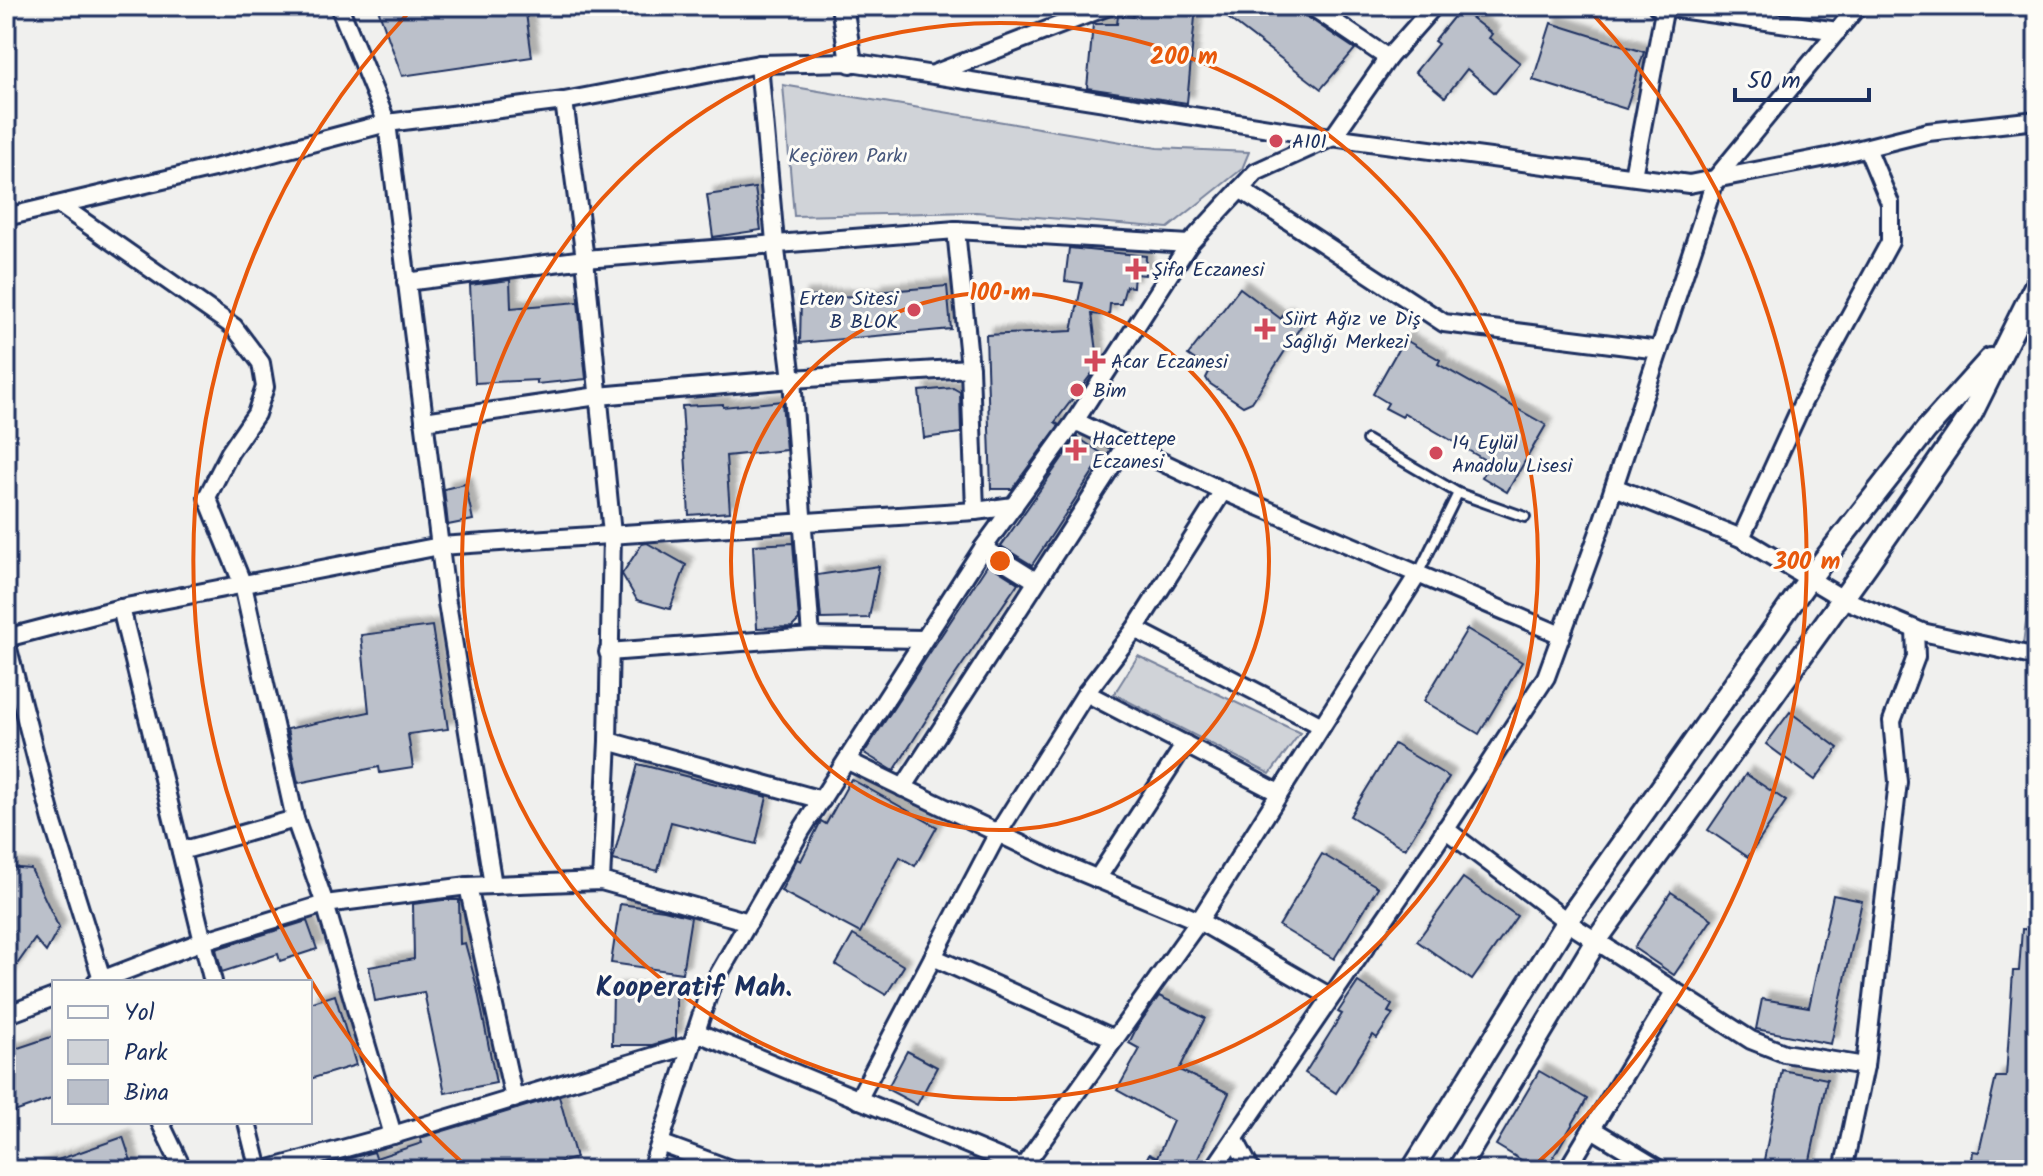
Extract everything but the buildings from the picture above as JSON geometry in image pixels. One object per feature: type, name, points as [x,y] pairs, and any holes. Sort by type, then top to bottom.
[{"type":"street","points":[[339,6],[387,123],[440,546],[493,885]]},
{"type":"street","points":[[842,6],[851,62]]},
{"type":"street","points":[[933,74],[1109,6]]},
{"type":"street","points":[[1311,6],[1388,58]]},
{"type":"street","points":[[651,1170],[710,989],[822,800],[983,548],[1075,421],[1189,244],[1256,172],[1333,137],[1388,58],[1434,6]]},
{"type":"street","points":[[1657,6],[1838,31]]},
{"type":"street","points":[[1633,176],[1665,6]]},
{"type":"street","points":[[1213,1170],[1546,677],[1614,487],[1716,178],[1858,6]]},
{"type":"street","points":[[6,217],[387,123],[564,101],[759,64],[851,62],[1333,137],[1689,184],[1867,148],[1928,132],[2037,120]]},
{"type":"street","points":[[759,64],[775,242],[792,379],[811,637]]},
{"type":"street","points":[[564,101],[585,259],[612,534],[608,741],[601,881]]},
{"type":"street","points":[[1741,538],[1803,402],[1890,242],[1890,203],[1867,148]]},
{"type":"street","points":[[1240,189],[1444,323],[1659,350]]},
{"type":"street","points":[[60,205],[234,327],[261,363],[265,387],[256,414],[230,452],[207,497],[243,585],[295,819],[325,904],[393,1135]]},
{"type":"street","points":[[406,282],[585,259],[956,230],[1189,244]]},
{"type":"street","points":[[956,230],[970,368],[975,511]]},
{"type":"street","points":[[1458,1170],[1596,941],[1843,599],[1972,413],[2037,282]]},
{"type":"street","points":[[1412,1170],[1567,921],[1809,579],[1926,430],[2009,338]]},
{"type":"street","points":[[424,421],[598,396],[970,368]]},
{"type":"street","points":[[1075,421],[1223,491],[1561,635]]},
{"type":"street","points":[[903,788],[1126,444]]},
{"type":"street","points":[[1614,487],[1741,538],[1843,599],[1915,629],[2037,657]]},
{"type":"street","points":[[858,1100],[998,833],[1086,693],[1135,629],[1223,491]]},
{"type":"street","points":[[100,980],[52,820],[6,640],[121,608],[440,546],[1014,506]]},
{"type":"street","points":[[983,548],[1036,581]]},
{"type":"street","points":[[266,1170],[514,1099],[694,1038],[858,1100],[1024,1169],[1199,921],[1418,574]]},
{"type":"street","points":[[121,608],[213,980]]},
{"type":"street","points":[[1135,629],[1322,726]]},
{"type":"street","points":[[1843,1170],[1865,1066],[1898,782],[1892,721],[1916,657],[1915,629]]},
{"type":"street","points":[[608,652],[811,637],[923,639]]},
{"type":"street","points":[[1086,693],[1279,793]]},
{"type":"street","points":[[608,741],[822,800]]},
{"type":"street","points":[[1097,879],[1185,744]]},
{"type":"street","points":[[848,761],[1097,879],[1199,921],[1329,996]]},
{"type":"street","points":[[181,851],[295,819]]},
{"type":"street","points":[[1445,829],[1596,941],[1751,1040],[1784,1053],[1865,1066]]},
{"type":"street","points":[[103,980],[203,941],[325,904],[468,886],[601,881],[749,922]]},
{"type":"street","points":[[468,886],[514,1099]]},
{"type":"street","points":[[933,957],[1115,1039]]},
{"type":"street","points":[[1567,1170],[1674,992]]},
{"type":"street","points":[[6,1015],[52,998]]},
{"type":"street","points":[[161,1124],[183,1170]]},
{"type":"street","points":[[248,1124],[259,1170]]},
{"type":"street","points":[[1592,1129],[1660,1170]]},
{"type":"street","points":[[1235,1140],[1251,1170]]},
{"type":"street","points":[[660,1143],[733,1170]]},
{"type":"lane","points":[[1367,440],[1458,493],[1525,517]]},
{"type":"lane","points":[[1418,574],[1458,493]]},
{"type":"green space","name":"Keçiören Parkı","points":[[783,85],[1157,148],[1249,152],[1242,169],[1168,228],[976,212],[794,216]]},
{"type":"green space","points":[[2037,538],[2037,646],[2023,644]]},
{"type":"green space","points":[[1138,656],[1300,733],[1270,774],[1114,694]]},
{"type":"place","name":"A101","points":[[1276,141]]},
{"type":"place","name":"Şifa Eczanesi","points":[[1136,269]]},
{"type":"place","name":"Erten Sitesi B BLOK","points":[[914,310]]},
{"type":"place","name":"Siirt Ağız ve Diş Sağlığı Merkezi","points":[[1265,329]]},
{"type":"place","name":"Acar Eczanesi","points":[[1095,361]]},
{"type":"place","name":"Bim","points":[[1077,390]]},
{"type":"place","name":"Hacettepe Eczanesi","points":[[1076,450]]},
{"type":"place","name":"14 Eylül Anadolu Lisesi","points":[[1436,453]]},
{"type":"district","name":"Kooperatif Mah.","points":[[694,986]]}]
